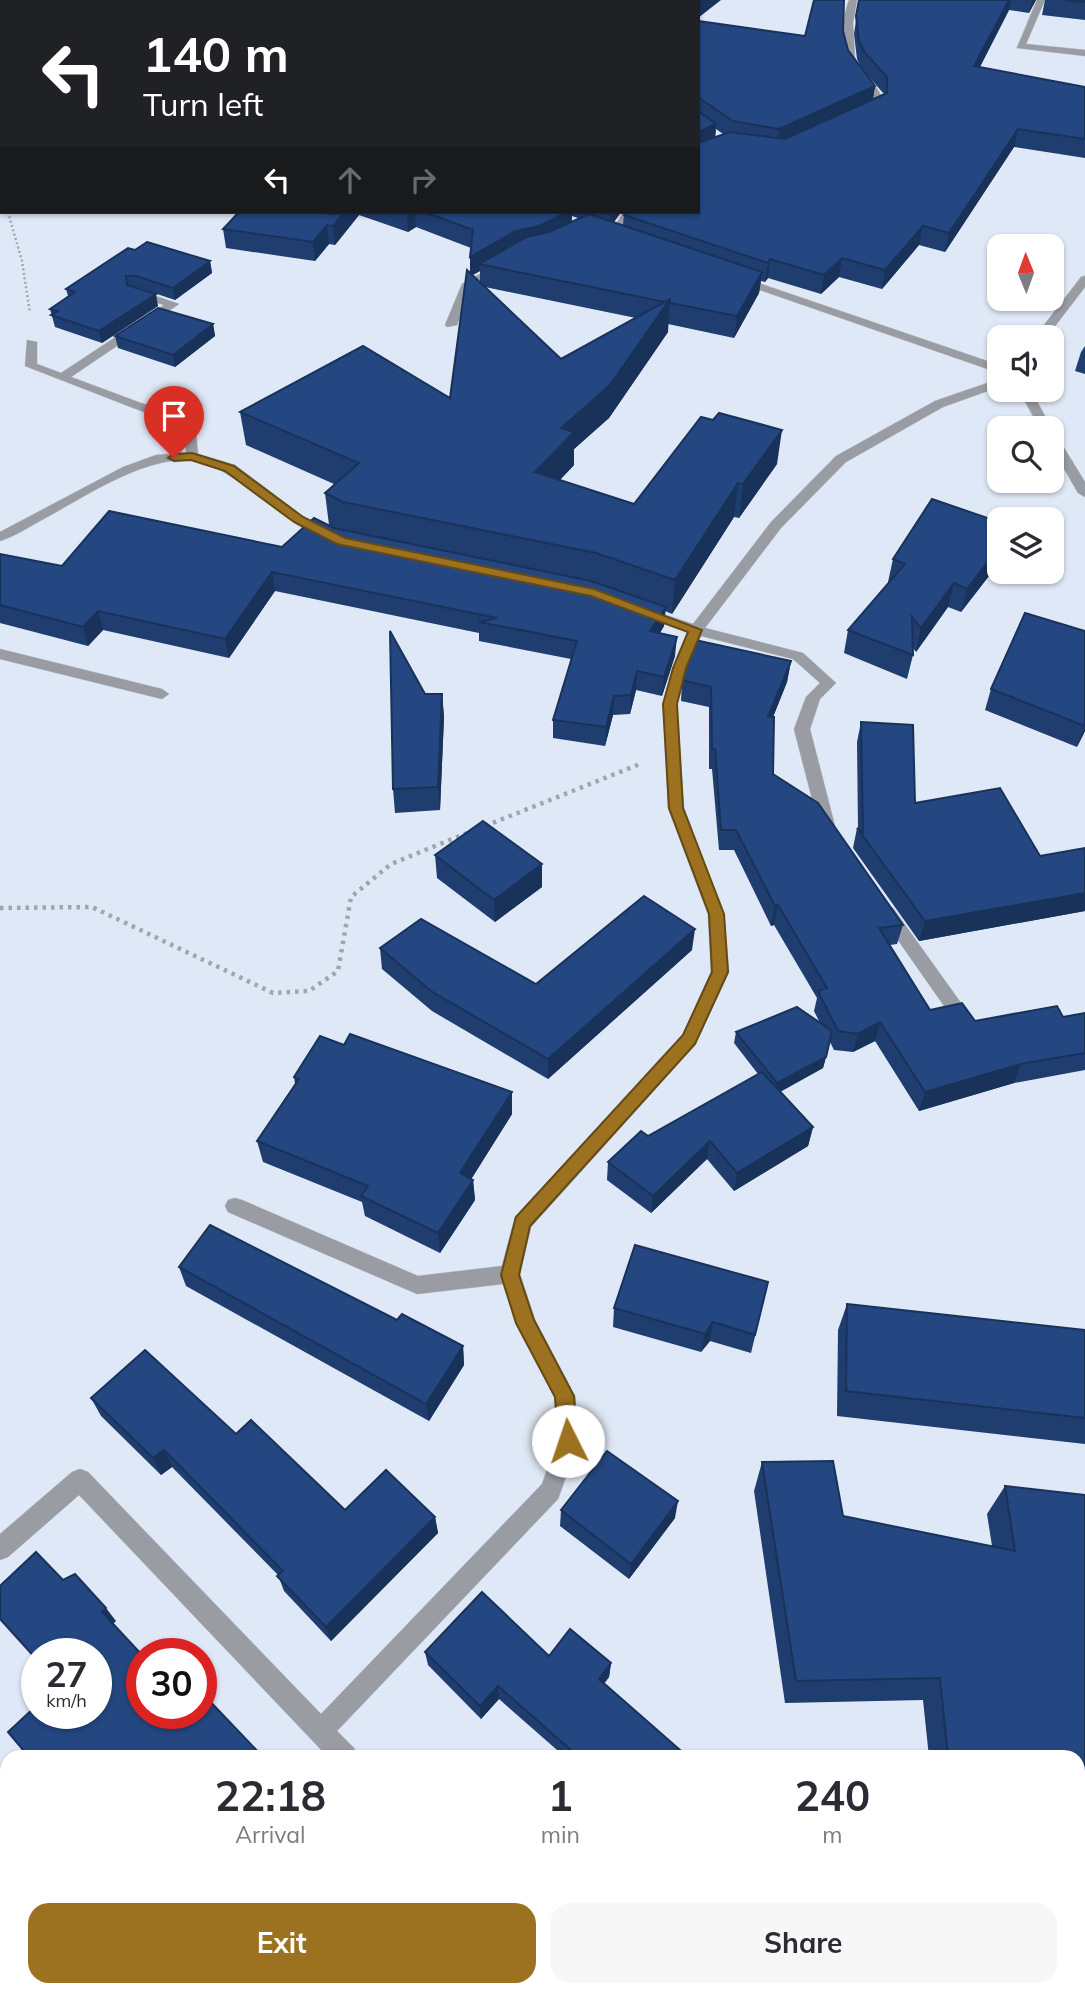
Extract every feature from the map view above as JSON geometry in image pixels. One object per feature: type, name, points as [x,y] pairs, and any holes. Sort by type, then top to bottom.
[{"type":"street","points":[[853,0],[847,12],[852,66],[880,98],[880,106],[858,116]]},
{"type":"street","points":[[1041,0],[1020,46],[1085,53]]},
{"type":"street","points":[[612,236],[628,214]]},
{"type":"street","points":[[600,232],[625,240]]},
{"type":"street","points":[[451,325],[466,286],[511,260]]},
{"type":"street","points":[[729,276],[987,365]]},
{"type":"street","points":[[1050,325],[1085,279]]},
{"type":"street","points":[[63,377],[173,304],[134,292]]},
{"type":"street","points":[[30,342],[32,366],[191,426],[192,456]]},
{"type":"street","points":[[320,1732],[550,1491],[568,1441],[565,1396],[526,1323],[510,1275],[522,1223],[689,1040],[720,972],[716,914],[676,808],[670,704],[680,668],[696,630],[776,525],[841,458],[939,404],[987,387]]},
{"type":"street","points":[[0,537],[128,470],[156,459],[192,456],[230,468],[299,520],[342,541]]},
{"type":"street","points":[[1064,458],[1085,493]]},
{"type":"street","points":[[632,607],[696,630],[798,656],[829,683],[813,697],[802,729],[826,827],[834,838]]},
{"type":"street","points":[[0,654],[162,694]]},
{"type":"street","points":[[874,895],[955,1008]]},
{"type":"street","points":[[235,1206],[417,1285],[510,1275]]},
{"type":"street","points":[[0,1549],[80,1480],[338,1750]]},
{"type":"path","points":[[9,214],[22,261],[32,326],[30,342]]},
{"type":"path","points":[[481,828],[673,751]]},
{"type":"path","points":[[0,908],[92,906],[273,993],[309,991],[338,971],[351,897],[391,864],[468,833]]},
{"type":"building","points":[[814,0],[844,0],[843,31],[848,50],[875,86],[779,129],[733,121],[700,99],[700,21],[805,36]]},
{"type":"building","points":[[859,0],[1009,0],[974,66],[1085,87],[1085,139],[1018,129],[949,233],[923,226],[885,270],[842,258],[824,275],[770,259],[768,263],[624,215],[700,214],[700,142],[730,132],[785,139],[887,93],[887,77],[865,53],[859,41],[856,16]]},
{"type":"building","points":[[700,112],[716,124],[700,131]]},
{"type":"building","points":[[237,214],[343,214],[333,226],[327,225],[313,242],[223,229]]},
{"type":"building","points":[[429,214],[564,214],[539,226],[516,231],[470,257],[473,230]]},
{"type":"building","points":[[589,214],[762,272],[737,316],[670,303],[670,299],[665,302],[479,264],[527,237],[549,232]]},
{"type":"building","points":[[147,242],[210,261],[173,288],[136,276],[126,276],[127,285],[156,294],[99,331],[51,315],[58,311],[50,309],[75,292],[66,289],[128,248],[135,250]]},
{"type":"building","points":[[467,270],[561,359],[670,299],[610,385],[561,428],[574,432],[535,472],[634,504],[701,417],[713,420],[719,413],[782,430],[743,484],[738,483],[675,580],[596,553],[343,502],[325,493],[359,463],[240,412],[363,346],[450,398]]},
{"type":"building","points":[[158,308],[213,324],[173,355],[115,336]]},
{"type":"building","points":[[932,499],[987,518],[987,563],[967,589],[954,583],[921,628],[912,617],[913,655],[848,630],[905,564],[893,559]]},
{"type":"building","points":[[109,511],[282,547],[314,518],[334,528],[591,581],[666,607],[650,631],[677,637],[664,677],[637,671],[631,695],[614,696],[606,727],[553,720],[577,641],[479,622],[497,618],[272,572],[225,639],[98,611],[83,627],[0,605],[0,554],[62,566]]},
{"type":"building","points":[[1025,613],[1085,631],[1085,726],[991,689]]},
{"type":"building","points":[[390,631],[425,694],[442,694],[438,787],[393,789]]},
{"type":"building","points":[[695,640],[791,661],[768,717],[774,717],[773,774],[818,803],[903,925],[879,928],[930,1010],[962,1003],[975,1021],[1057,1006],[1063,1017],[1085,1013],[1085,1053],[1021,1064],[925,1092],[880,1022],[858,1034],[838,1031],[818,991],[827,988],[778,905],[775,906],[736,830],[721,830],[715,749],[712,749],[711,687],[682,680]]},
{"type":"building","points":[[861,722],[913,725],[915,803],[1000,788],[1040,856],[1085,848],[1085,893],[925,921],[857,828],[863,832]]},
{"type":"building","points":[[483,821],[542,864],[494,900],[435,855]]},
{"type":"building","points":[[644,896],[695,929],[548,1059],[431,991],[380,948],[421,919],[536,984]]},
{"type":"building","points":[[797,1007],[832,1031],[826,1057],[777,1083],[736,1032]]},
{"type":"building","points":[[350,1034],[512,1092],[460,1173],[473,1180],[438,1233],[361,1196],[368,1186],[257,1141],[299,1079],[294,1077],[320,1036],[344,1045]]},
{"type":"building","points":[[762,1072],[813,1127],[737,1173],[710,1141],[653,1196],[608,1162],[641,1131],[648,1136]]},
{"type":"building","points":[[210,1225],[397,1320],[402,1314],[463,1346],[426,1404],[179,1267]]},
{"type":"building","points":[[635,1245],[768,1282],[755,1335],[713,1322],[705,1334],[614,1308]]},
{"type":"building","points":[[847,1304],[1085,1330],[1085,1418],[846,1391]]},
{"type":"building","points":[[145,1350],[236,1434],[251,1420],[345,1510],[386,1470],[435,1517],[326,1627],[277,1576],[283,1571],[164,1450],[153,1458],[91,1398]]},
{"type":"building","points":[[607,1451],[678,1501],[631,1564],[561,1510]]},
{"type":"building","points":[[833,1461],[843,1516],[1015,1551],[1005,1486],[1085,1495],[1085,1750],[947,1750],[940,1678],[796,1681],[762,1462]]},
{"type":"building","points":[[36,1552],[63,1580],[75,1574],[106,1608],[102,1612],[126,1638],[126,1729],[217,1729],[217,1709],[256,1750],[23,1750],[8,1732],[21,1720],[21,1729],[112,1729],[112,1638],[21,1638],[21,1642],[0,1619],[0,1586]]},
{"type":"building","points":[[482,1592],[549,1656],[570,1629],[611,1663],[599,1679],[680,1750],[571,1750],[498,1686],[480,1706],[425,1652]]},
{"type":"route","points":[[174,458],[192,456],[230,468],[299,520],[342,541],[594,593],[696,630],[680,668],[670,704],[676,808],[716,914],[720,972],[689,1040],[522,1223],[510,1275],[526,1323],[565,1396],[568,1441]]}]
